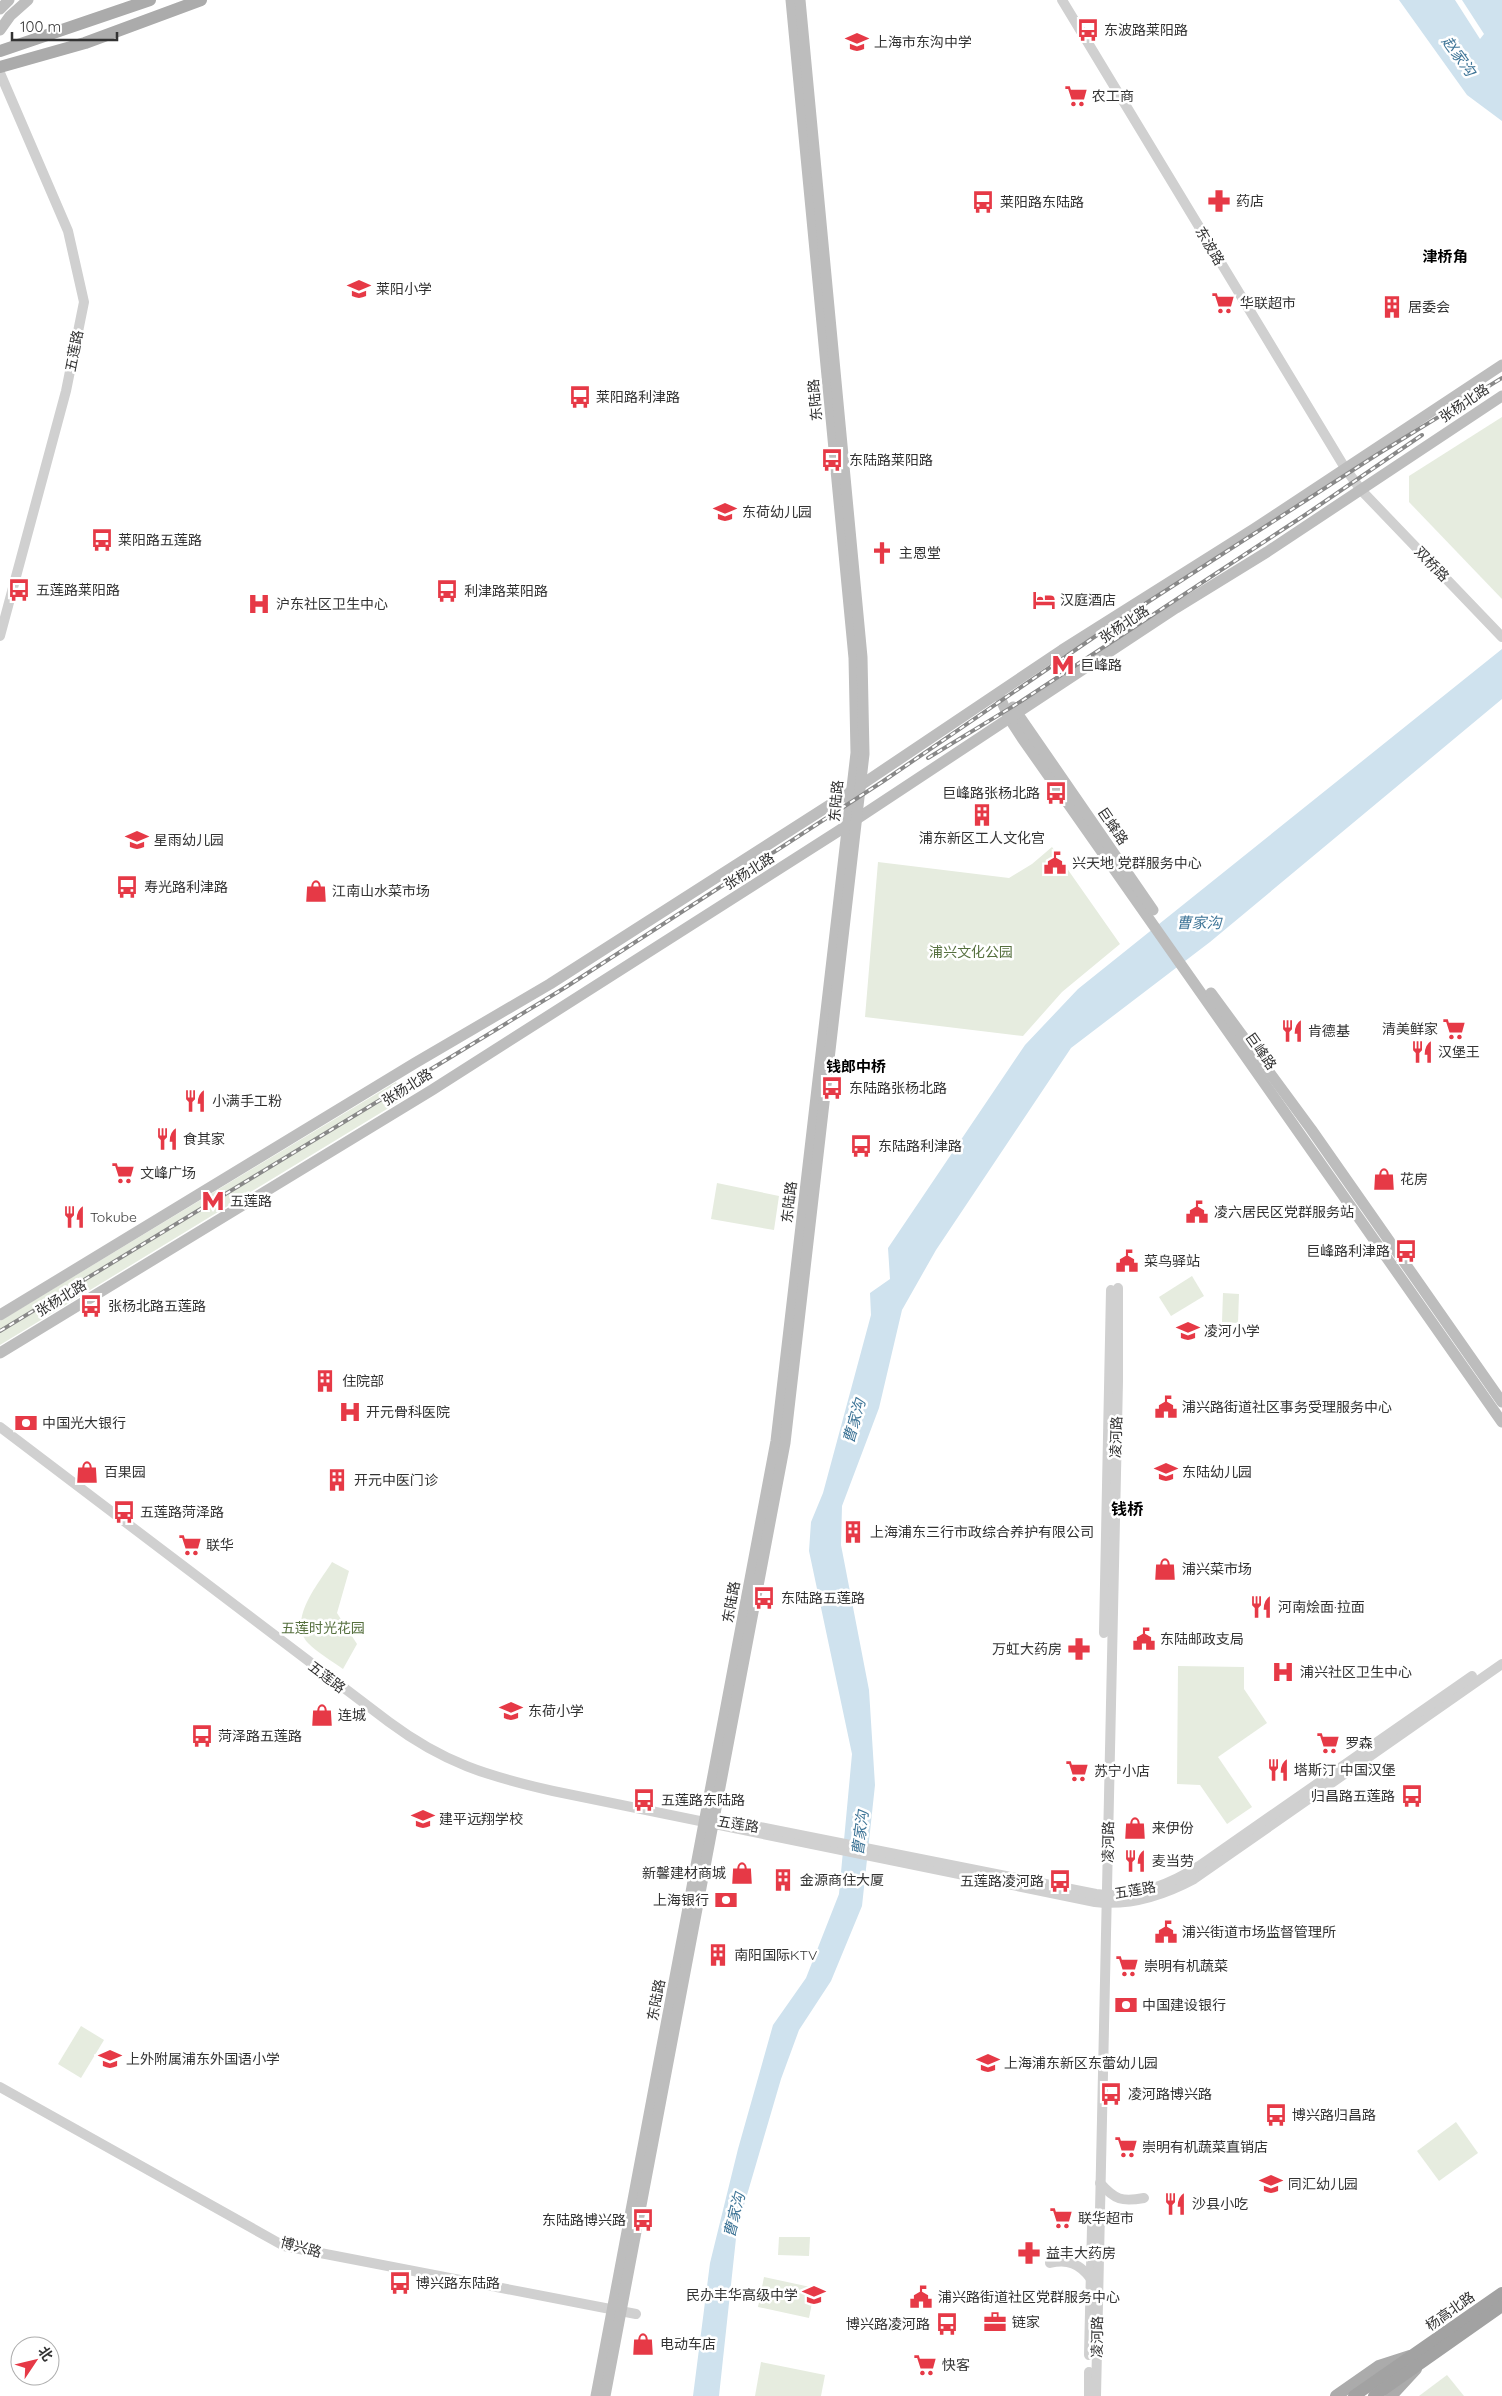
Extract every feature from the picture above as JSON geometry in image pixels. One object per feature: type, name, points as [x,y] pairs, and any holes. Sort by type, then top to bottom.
[{"type":"highway","name":"杨高北路","points":[[1374,2396],[1502,2293]]},
{"type":"highway","name":"杨高北路","points":[[1354,2396],[1418,2359],[1502,2306]]},
{"type":"main road","points":[[0,9],[9,0]]},
{"type":"main road","points":[[0,30],[10,16],[28,0]]},
{"type":"main road","points":[[0,50],[150,0]]},
{"type":"main road","points":[[0,67],[85,43],[200,0]]},
{"type":"main road","name":"东陆路","points":[[791,0],[854,658],[857,788]]},
{"type":"main road","name":"东陆路","points":[[596,2396],[617,2310],[788,1420],[853,822],[865,733],[862,657],[800,0]]},
{"type":"main road","name":"张杨北路","points":[[0,1315],[408,1067],[550,984],[857,788],[1134,604],[1502,364]]},
{"type":"main road","name":"张杨北路","points":[[0,1353],[432,1090],[853,822],[1013,715],[1361,490],[1502,396]]},
{"type":"main road","name":"巨峰路","points":[[999,695],[1502,1422]]},
{"type":"main road","name":"巨峰路","points":[[1197,979],[1311,1129],[1502,1402]]},
{"type":"main road","name":"东陆路","points":[[605,2396],[617,2310]]},
{"type":"main road","name":"杨高北路","points":[[1336,2396],[1379,2366],[1418,2359]]},
{"type":"main road","name":"杨高北路","points":[[1391,2396],[1418,2359]]},
{"type":"street","name":"东波路","points":[[1062,0],[1345,468],[1361,490]]},
{"type":"street","name":"五莲路","points":[[0,73],[68,231],[84,302],[66,391],[0,636]]},
{"type":"street","name":"双桥路","points":[[1361,490],[1502,637]]},
{"type":"street","name":"凌河路","points":[[1096,2396],[1114,1289]]},
{"type":"street","name":"五莲路","points":[[0,1427],[276,1639],[428,1750],[464,1767],[501,1779],[1104,1899],[1131,1901],[1153,1896],[1194,1879],[1502,1664]]},
{"type":"street","name":"五莲路","points":[[1104,1899],[1151,1889],[1190,1872],[1502,1656]]},
{"type":"street","name":"凌河路","points":[[1088,2396],[1104,1899]]},
{"type":"street","name":"博兴路","points":[[0,2087],[284,2246],[636,2314]]},
{"type":"street","points":[[1100,2183],[1118,2199],[1126,2201],[1144,2198]]},
{"type":"street","points":[[1050,2263],[1063,2260],[1074,2263],[1086,2272],[1091,2279]]},
{"type":"green space","points":[[1502,417],[1502,599],[1409,502],[1409,476]]},
{"type":"green space","name":"浦兴文化公园","points":[[1052,847],[1120,944],[1062,992],[1023,1036],[865,1017],[878,862],[1009,878],[1032,864]]},
{"type":"green space","points":[[396,1082],[405,1098],[0,1345],[0,1321]]},
{"type":"green space","points":[[717,1183],[779,1196],[774,1230],[711,1219]]},
{"type":"green space","points":[[1192,1276],[1204,1296],[1171,1316],[1159,1297]]},
{"type":"green space","points":[[1223,1293],[1239,1294],[1238,1323],[1222,1322]]},
{"type":"green space","name":"五莲时光花园","points":[[332,1562],[349,1571],[337,1613],[357,1644],[343,1669],[308,1643],[301,1623],[308,1601]]},
{"type":"green space","points":[[1178,1666],[1244,1667],[1244,1689],[1267,1723],[1218,1757],[1252,1807],[1227,1824],[1200,1785],[1177,1784]]},
{"type":"green space","points":[[81,2026],[104,2040],[81,2078],[58,2064]]},
{"type":"green space","points":[[1456,2122],[1478,2153],[1439,2181],[1417,2151]]},
{"type":"green space","points":[[779,2237],[810,2237],[809,2256],[778,2255]]},
{"type":"green space","points":[[764,2277],[815,2288],[809,2318],[758,2307]]},
{"type":"green space","points":[[761,2362],[825,2375],[821,2396],[755,2396]]},
{"type":"green space","points":[[1447,2375],[1464,2396],[1419,2396]]},
{"type":"water","name":"赵家沟","points":[[1399,0],[1455,0],[1480,39],[1484,34],[1462,0],[1502,0],[1502,121],[1467,95]]},
{"type":"water","name":"曹家沟","points":[[1502,649],[1502,699],[1210,942],[1071,1048],[936,1250],[902,1310],[879,1408],[842,1506],[841,1545],[869,1690],[875,1785],[862,1906],[831,1981],[799,2030],[781,2079],[737,2229],[719,2396],[693,2396],[710,2263],[738,2149],[773,2025],[806,1978],[839,1894],[852,1754],[809,1551],[811,1522],[823,1493],[871,1315],[870,1293],[890,1279],[888,1248],[1025,1045],[1078,989]]},
{"type":"railway","points":[[0,1331],[566,987],[882,782],[1106,629],[1378,454],[1502,378]]},
{"type":"railway","points":[[928,758],[1020,702],[1305,515],[1422,435]]},
{"type":"place","name":"东波路莱阳路","points":[[1088,30]]},
{"type":"place","name":"上海市东沟中学","points":[[857,42]]},
{"type":"place","name":"农工商","points":[[1076,96]]},
{"type":"place","name":"药店","points":[[1219,201]]},
{"type":"place","name":"莱阳路东陆路","points":[[983,202]]},
{"type":"place","name":"莱阳小学","points":[[359,289]]},
{"type":"place","name":"华联超市","points":[[1223,303]]},
{"type":"place","name":"居委会","points":[[1392,307]]},
{"type":"place","name":"莱阳路利津路","points":[[580,397]]},
{"type":"place","name":"东陆路莱阳路","points":[[832,460]]},
{"type":"place","name":"东荷幼儿园","points":[[725,512]]},
{"type":"place","name":"莱阳路五莲路","points":[[102,540]]},
{"type":"place","name":"主恩堂","points":[[882,553]]},
{"type":"place","name":"五莲路莱阳路","points":[[19,590]]},
{"type":"place","name":"利津路莱阳路","points":[[447,591]]},
{"type":"place","name":"汉庭酒店","points":[[1044,600]]},
{"type":"place","name":"沪东社区卫生中心","points":[[259,604]]},
{"type":"place","name":"巨峰路","points":[[1063,665]]},
{"type":"place","name":"巨峰路张杨北路","points":[[1056,793]]},
{"type":"place","name":"浦东新区工人文化宫","points":[[982,815]]},
{"type":"place","name":"星雨幼儿园","points":[[137,840]]},
{"type":"place","name":"兴天地 党群服务中心","points":[[1055,863]]},
{"type":"place","name":"寿光路利津路","points":[[127,887]]},
{"type":"place","name":"江南山水菜市场","points":[[316,891]]},
{"type":"place","name":"清美鲜家","points":[[1454,1029]]},
{"type":"place","name":"肯德基","points":[[1292,1031]]},
{"type":"place","name":"汉堡王","points":[[1422,1052]]},
{"type":"place","name":"东陆路张杨北路","points":[[832,1088]]},
{"type":"place","name":"小满手工粉","points":[[195,1101]]},
{"type":"place","name":"食其家","points":[[167,1139]]},
{"type":"place","name":"东陆路利津路","points":[[861,1146]]},
{"type":"place","name":"文峰广场","points":[[123,1173]]},
{"type":"place","name":"花房","points":[[1384,1179]]},
{"type":"place","name":"五莲路","points":[[213,1201]]},
{"type":"place","name":"凌六居民区党群服务站","points":[[1197,1212]]},
{"type":"place","name":"Tokube","points":[[74,1217]]},
{"type":"place","name":"巨峰路利津路","points":[[1406,1251]]},
{"type":"place","name":"菜鸟驿站","points":[[1127,1261]]},
{"type":"place","name":"张杨北路五莲路","points":[[91,1306]]},
{"type":"place","name":"凌河小学","points":[[1188,1331]]},
{"type":"place","name":"住院部","points":[[325,1381]]},
{"type":"place","name":"浦兴路街道社区事务受理服务中心","points":[[1166,1407]]},
{"type":"place","name":"开元骨科医院","points":[[350,1412]]},
{"type":"place","name":"中国光大银行","points":[[26,1423]]},
{"type":"place","name":"百果园","points":[[87,1472]]},
{"type":"place","name":"东陆幼儿园","points":[[1166,1472]]},
{"type":"place","name":"开元中医门诊","points":[[337,1480]]},
{"type":"place","name":"五莲路菏泽路","points":[[124,1512]]},
{"type":"place","name":"上海浦东三行市政综合养护有限公司","points":[[853,1532]]},
{"type":"place","name":"联华","points":[[190,1545]]},
{"type":"place","name":"浦兴菜市场","points":[[1165,1569]]},
{"type":"place","name":"东陆路五莲路","points":[[764,1598]]},
{"type":"place","name":"河南烩面·拉面","points":[[1261,1607]]},
{"type":"place","name":"东陆邮政支局","points":[[1144,1639]]},
{"type":"place","name":"万虹大药房","points":[[1079,1649]]},
{"type":"place","name":"浦兴社区卫生中心","points":[[1283,1672]]},
{"type":"place","name":"东荷小学","points":[[511,1711]]},
{"type":"place","name":"连城","points":[[322,1715]]},
{"type":"place","name":"菏泽路五莲路","points":[[202,1736]]},
{"type":"place","name":"罗森","points":[[1328,1743]]},
{"type":"place","name":"塔斯汀 中国汉堡","points":[[1278,1770]]},
{"type":"place","name":"苏宁小店","points":[[1077,1771]]},
{"type":"place","name":"归昌路五莲路","points":[[1412,1796]]},
{"type":"place","name":"五莲路东陆路","points":[[644,1800]]},
{"type":"place","name":"建平远翔学校","points":[[423,1819]]},
{"type":"place","name":"来伊份","points":[[1135,1828]]},
{"type":"place","name":"麦当劳","points":[[1135,1861]]},
{"type":"place","name":"新馨建材商城","points":[[742,1873]]},
{"type":"place","name":"金源商住大厦","points":[[783,1880]]},
{"type":"place","name":"五莲路凌河路","points":[[1060,1881]]},
{"type":"place","name":"上海银行","points":[[726,1900]]},
{"type":"place","name":"浦兴街道市场监督管理所","points":[[1166,1932]]},
{"type":"place","name":"南阳国际KTV","points":[[718,1955]]},
{"type":"place","name":"崇明有机蔬菜","points":[[1127,1966]]},
{"type":"place","name":"中国建设银行","points":[[1126,2005]]},
{"type":"place","name":"上外附属浦东外国语小学","points":[[110,2059]]},
{"type":"place","name":"上海浦东新区东蕾幼儿园","points":[[988,2063]]},
{"type":"place","name":"凌河路博兴路","points":[[1111,2094]]},
{"type":"place","name":"博兴路归昌路","points":[[1276,2115]]},
{"type":"place","name":"崇明有机蔬菜直销店","points":[[1126,2147]]},
{"type":"place","name":"同汇幼儿园","points":[[1271,2184]]},
{"type":"place","name":"沙县小吃","points":[[1175,2204]]},
{"type":"place","name":"联华超市","points":[[1061,2218]]},
{"type":"place","name":"东陆路博兴路","points":[[643,2220]]},
{"type":"place","name":"益丰大药房","points":[[1029,2253]]},
{"type":"place","name":"博兴路东陆路","points":[[400,2283]]},
{"type":"place","name":"民办丰华高级中学","points":[[814,2295]]},
{"type":"place","name":"浦兴路街道社区党群服务中心","points":[[921,2297]]},
{"type":"place","name":"链家","points":[[995,2322]]},
{"type":"place","name":"博兴路凌河路","points":[[947,2324]]},
{"type":"place","name":"电动车店","points":[[643,2344]]},
{"type":"place","name":"快客","points":[[925,2365]]},
{"type":"district","name":"津桥角","points":[[1445,256]]},
{"type":"district","name":"钱郎中桥","points":[[856,1066]]},
{"type":"district","name":"钱桥","points":[[1127,1509]]}]
